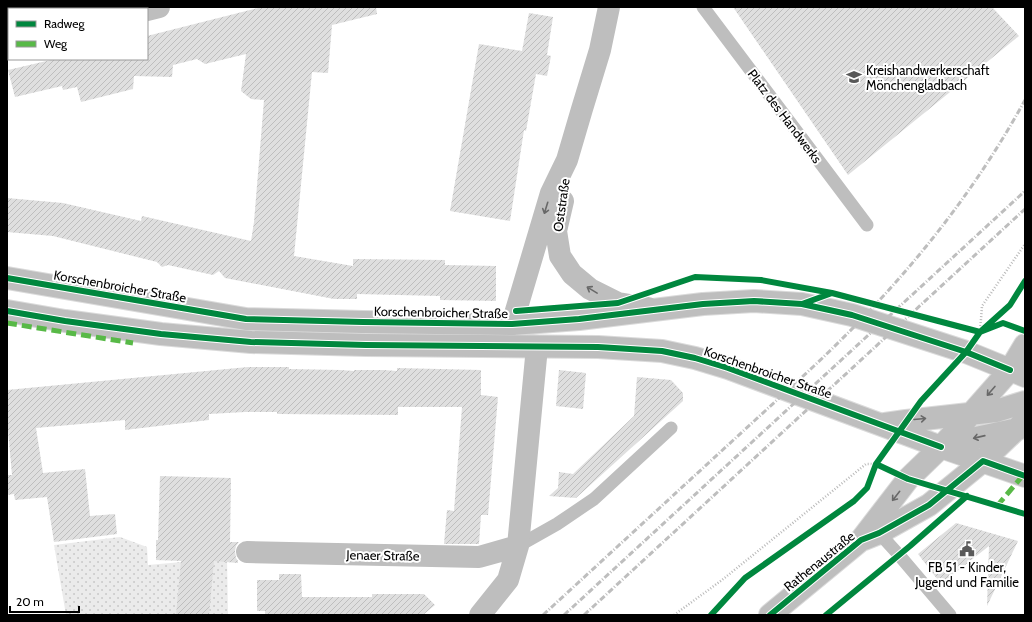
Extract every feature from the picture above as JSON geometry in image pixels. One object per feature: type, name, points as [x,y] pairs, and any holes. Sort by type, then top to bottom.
[{"type":"main road","points":[[148,10],[159,7]]},
{"type":"main road","name":"Oststraße","points":[[512,324],[551,193],[566,160],[600,50],[609,7]]},
{"type":"main road","name":"Oststraße","points":[[566,160],[565,195],[556,231],[560,256],[572,274],[590,289],[618,303],[655,309]]},
{"type":"main road","name":"Korschenbroicher Straße","points":[[7,278],[246,319],[512,324],[580,319],[704,304],[754,301],[802,304],[860,318],[966,352],[1017,373]]},
{"type":"main road","name":"Korschenbroicher Straße","points":[[7,311],[65,321],[160,334],[251,342],[366,345],[598,347],[662,351],[695,358],[728,368],[941,447],[1025,476]]},
{"type":"main road","name":"Rathenaustraße","points":[[870,536],[908,479],[941,447],[972,413],[1017,373],[1025,345]]},
{"type":"main road","points":[[480,615],[508,580],[518,546],[537,347]]},
{"type":"main road","points":[[881,425],[996,410],[1025,402]]},
{"type":"main road","points":[[941,447],[1023,426]]},
{"type":"main road","name":"Rathenaustraße","points":[[770,615],[870,536],[929,506],[983,462],[1023,426]]},
{"type":"main road","name":"Jenaer Straße","points":[[247,552],[479,557],[518,546]]},
{"type":"lane","name":"Platz des Handwerks","points":[[703,7],[867,225]]},
{"type":"lane","points":[[518,546],[557,524],[594,499],[671,428]]},
{"type":"lane","points":[[870,536],[899,555],[950,615]]},
{"type":"path","points":[[980,332],[982,306],[1025,244]]},
{"type":"path","points":[[674,615],[722,580],[866,464],[876,464]]},
{"type":"shaded area","points":[[120,537],[147,547],[148,565],[227,558],[228,615],[66,615],[54,545]]},
{"type":"building","points":[[262,7],[376,7],[377,14],[332,25],[328,73],[312,72],[294,256],[353,266],[353,259],[445,260],[445,265],[496,266],[496,301],[440,300],[440,296],[357,294],[357,299],[334,299],[225,278],[219,271],[213,275],[168,265],[162,267],[157,262],[53,236],[7,232],[7,198],[63,203],[141,221],[142,216],[251,241],[254,222],[264,100],[251,99],[241,91],[246,54],[205,64],[197,59],[173,65],[172,77],[134,76],[133,89],[81,102],[77,87],[63,90],[62,86],[15,97],[8,70],[51,60],[148,60],[148,36]]},
{"type":"building","name":"Kreishandwerkerschaft Mönchengladbach","points":[[733,7],[992,7],[1019,36],[848,175]]},
{"type":"building","points":[[529,13],[553,17],[547,55],[551,56],[547,76],[536,74],[526,131],[524,130],[510,221],[450,211],[479,44],[522,51]]},
{"type":"building","points":[[248,367],[289,367],[289,369],[354,371],[397,371],[397,368],[481,370],[481,395],[498,397],[488,515],[481,515],[479,544],[444,544],[447,510],[454,511],[462,407],[398,407],[398,415],[277,414],[277,412],[209,414],[209,420],[125,430],[125,420],[36,428],[43,473],[85,469],[90,516],[115,514],[117,534],[54,542],[47,497],[15,500],[14,494],[7,495],[7,475],[12,475],[7,420],[7,390]]},
{"type":"building","points":[[559,370],[586,373],[583,409],[556,406]]},
{"type":"building","points":[[637,377],[671,380],[683,393],[683,401],[576,498],[549,496],[558,488],[559,472],[573,474],[634,416]]},
{"type":"building","points":[[160,476],[231,478],[230,542],[239,542],[235,551],[238,563],[214,561],[209,615],[176,615],[181,561],[156,560]]},
{"type":"building","points":[[956,523],[1018,541],[987,606],[989,546],[941,584],[918,554]]},
{"type":"building","points":[[279,574],[301,574],[302,597],[372,597],[372,594],[424,594],[435,605],[423,615],[265,615],[265,611],[257,611],[257,580],[279,580]]},
{"type":"railway","points":[[543,615],[814,366],[875,305],[930,242],[956,208],[980,173],[1025,100]]},
{"type":"railway","points":[[564,615],[1025,191]]},
{"type":"railway","points":[[584,615],[1025,209]]},
{"type":"marked path","points":[[7,323],[133,343]]},
{"type":"marked path","points":[[997,506],[1025,473]]},
{"type":"cycle path","points":[[516,311],[618,303],[695,277],[761,280],[832,293]]},
{"type":"cycle path","points":[[7,278],[246,319],[512,324],[579,319],[703,304],[754,301],[802,304],[852,315],[966,352],[1010,370]]},
{"type":"cycle path","points":[[711,615],[745,578],[854,501],[867,488],[876,464],[921,401],[966,352],[980,332],[1010,305],[1025,281]]},
{"type":"cycle path","points":[[802,304],[832,293],[980,332],[1003,323],[1025,331]]},
{"type":"cycle path","points":[[7,311],[65,321],[161,334],[251,342],[366,345],[598,347],[662,351],[695,358],[728,368],[941,447]]},
{"type":"cycle path","points":[[770,615],[861,540],[879,533],[929,505],[983,461],[1025,476]]},
{"type":"cycle path","points":[[876,464],[908,479],[1025,514]]},
{"type":"cycle path","points":[[826,615],[910,546],[967,496]]},
{"type":"place","name":"Kreishandwerkerschaft Mönchengladbach","points":[[854,77]]},
{"type":"place","name":"FB 51 - Kinder, Jugend und Familie","points":[[967,549]]}]
